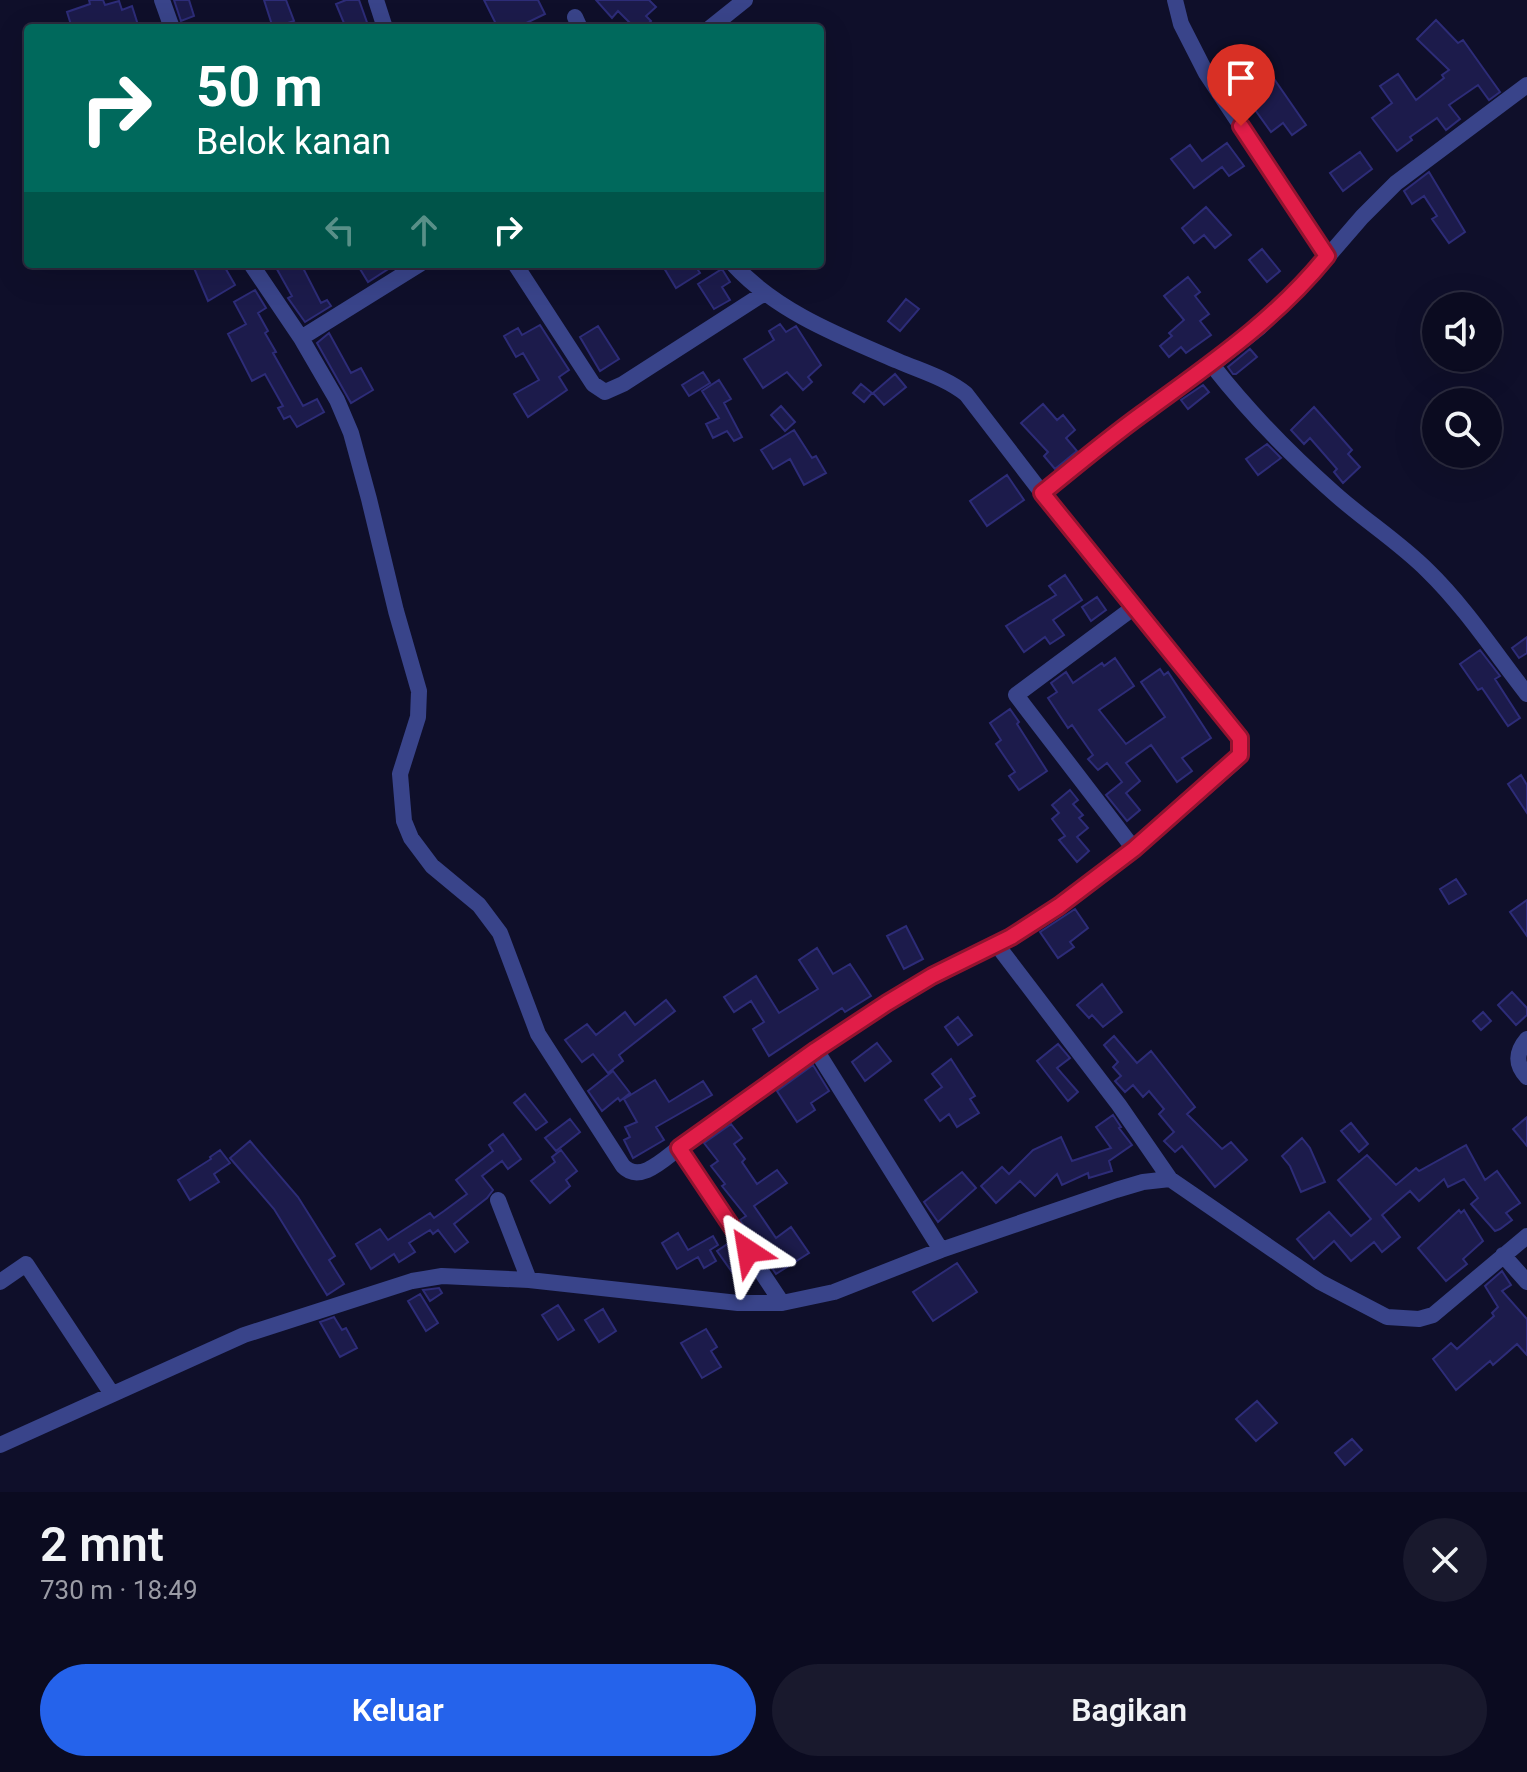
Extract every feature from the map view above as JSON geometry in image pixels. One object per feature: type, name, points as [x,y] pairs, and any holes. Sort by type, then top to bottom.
[{"type":"street","points":[[162,0],[171,24]]},
{"type":"street","points":[[376,0],[384,24]]},
{"type":"street","points":[[715,24],[745,0]]},
{"type":"street","points":[[1175,0],[1181,24],[1206,73],[1327,256]]},
{"type":"street","points":[[1042,493],[1147,410],[1212,365],[1279,309],[1396,183],[1527,85]]},
{"type":"street","points":[[254,268],[301,338],[337,400],[351,433],[396,611],[417,679],[418,717],[400,774],[401,810],[411,838],[432,866],[479,905],[500,933],[538,1034],[623,1166],[629,1172],[637,1173],[647,1170],[816,1050],[932,976],[997,945],[1059,906],[1134,849],[1235,762],[1242,747],[1240,738],[1133,608],[966,394],[953,384],[787,309],[763,294],[737,268]]},
{"type":"street","points":[[301,338],[414,268]]},
{"type":"street","points":[[518,268],[593,384],[605,392],[623,384],[763,294]]},
{"type":"street","points":[[1212,365],[1268,428],[1334,494],[1410,554],[1444,587],[1527,694]]},
{"type":"street","points":[[1133,608],[1016,695],[1134,849]]},
{"type":"street","points":[[997,945],[1119,1105],[1170,1179],[1320,1282],[1387,1317],[1404,1320],[1433,1315],[1527,1236]]},
{"type":"street","points":[[1527,1039],[1518,1050],[1517,1060],[1527,1077]]},
{"type":"street","points":[[816,1050],[941,1250]]},
{"type":"street","points":[[679,1148],[782,1303]]},
{"type":"street","points":[[0,1445],[244,1335],[412,1281],[442,1276],[529,1280],[710,1301],[782,1303],[834,1292],[941,1250],[1116,1190],[1143,1182],[1170,1179]]},
{"type":"street","points":[[498,1200],[529,1280]]},
{"type":"street","points":[[1503,1255],[1527,1282]]},
{"type":"street","points":[[0,1282],[26,1264],[112,1394]]},
{"type":"building","points":[[89,0],[103,0],[105,5],[119,1],[122,10],[132,6],[138,24],[71,24],[67,12],[90,4]]},
{"type":"building","points":[[174,0],[189,0],[194,16],[181,21]]},
{"type":"building","points":[[264,0],[286,0],[294,21],[272,24]]},
{"type":"building","points":[[359,0],[368,24],[344,24],[336,4]]},
{"type":"building","points":[[484,0],[538,0],[545,14],[524,24],[496,24]]},
{"type":"building","points":[[596,0],[649,0],[656,7],[646,16],[651,21],[648,24],[631,24],[618,11],[612,18]]},
{"type":"building","points":[[1436,20],[1458,43],[1463,40],[1500,92],[1489,100],[1478,85],[1449,105],[1460,119],[1446,130],[1437,118],[1410,137],[1412,140],[1397,151],[1372,118],[1392,103],[1380,86],[1398,74],[1416,100],[1444,78],[1442,75],[1449,70],[1417,39]]},
{"type":"building","points":[[1270,73],[1306,125],[1292,135],[1283,123],[1271,132],[1243,93]]},
{"type":"building","points":[[1227,143],[1244,166],[1229,176],[1222,167],[1194,188],[1171,159],[1190,145],[1202,161]]},
{"type":"building","points":[[1360,152],[1372,169],[1343,191],[1330,173]]},
{"type":"building","points":[[1429,172],[1465,232],[1449,243],[1432,219],[1437,216],[1424,196],[1412,204],[1404,191]]},
{"type":"building","points":[[1206,207],[1231,235],[1215,248],[1204,235],[1194,243],[1182,228]]},
{"type":"building","points":[[1262,249],[1280,271],[1267,282],[1249,260]]},
{"type":"building","points":[[194,268],[225,268],[235,285],[208,301]]},
{"type":"building","points":[[276,268],[303,268],[321,303],[327,300],[331,306],[305,322],[288,298],[292,296]]},
{"type":"building","points":[[359,268],[390,268],[368,282]]},
{"type":"building","points":[[664,268],[697,268],[700,273],[676,288]]},
{"type":"building","points":[[722,269],[730,282],[722,287],[730,300],[714,309],[698,284]]},
{"type":"building","points":[[1188,277],[1200,292],[1195,296],[1209,314],[1200,321],[1211,335],[1186,353],[1181,347],[1169,357],[1160,346],[1184,320],[1164,296]]},
{"type":"building","points":[[255,290],[266,308],[258,313],[276,352],[273,353],[303,406],[317,399],[324,412],[297,427],[290,416],[284,419],[278,408],[283,406],[265,374],[252,381],[228,334],[246,324],[234,302]]},
{"type":"building","points":[[906,299],[919,309],[900,331],[888,321]]},
{"type":"building","points":[[780,324],[786,332],[796,326],[821,365],[808,377],[812,382],[803,390],[787,372],[763,388],[744,359],[774,340],[769,331]]},
{"type":"building","points":[[540,325],[569,370],[559,377],[567,390],[528,417],[514,394],[539,380],[523,353],[516,357],[504,336],[518,328],[522,335]]},
{"type":"building","points":[[598,326],[619,359],[600,371],[580,337]]},
{"type":"building","points":[[329,333],[351,373],[361,368],[373,390],[351,403],[317,343]]},
{"type":"building","points":[[1250,349],[1257,357],[1233,374],[1228,367]]},
{"type":"building","points":[[703,372],[710,383],[689,396],[682,385]]},
{"type":"building","points":[[895,374],[906,387],[884,405],[873,393]]},
{"type":"building","points":[[719,380],[731,399],[724,403],[742,437],[734,441],[727,431],[713,438],[706,424],[719,418],[702,391]]},
{"type":"building","points":[[861,384],[872,393],[864,402],[853,393]]},
{"type":"building","points":[[1203,385],[1209,392],[1188,409],[1181,400]]},
{"type":"building","points":[[1043,404],[1057,420],[1063,415],[1075,430],[1066,438],[1077,451],[1055,469],[1044,456],[1048,452],[1021,423]]},
{"type":"building","points":[[781,406],[795,422],[785,431],[771,415]]},
{"type":"building","points":[[1314,407],[1352,450],[1348,454],[1360,467],[1343,483],[1334,472],[1337,469],[1310,438],[1304,444],[1291,430]]},
{"type":"building","points":[[794,430],[826,473],[804,485],[790,459],[773,469],[761,450]]},
{"type":"building","points":[[1267,444],[1281,458],[1258,475],[1246,459]]},
{"type":"building","points":[[1007,475],[1024,500],[987,526],[970,501]]},
{"type":"building","points":[[1065,575],[1082,600],[1053,620],[1064,635],[1050,644],[1045,637],[1024,652],[1006,626],[1056,595],[1049,586]]},
{"type":"building","points":[[1097,597],[1106,610],[1091,621],[1082,607]]},
{"type":"building","points":[[1527,637],[1527,653],[1519,658],[1512,648]]},
{"type":"building","points":[[1480,650],[1500,676],[1495,679],[1520,718],[1508,726],[1482,688],[1478,690],[1460,664]]},
{"type":"building","points":[[1115,658],[1134,686],[1099,710],[1126,744],[1165,717],[1141,682],[1160,669],[1164,675],[1168,672],[1211,738],[1182,758],[1192,771],[1177,782],[1151,745],[1126,763],[1140,781],[1126,793],[1140,810],[1127,821],[1106,795],[1122,782],[1107,763],[1098,770],[1088,759],[1093,755],[1072,725],[1068,728],[1048,698],[1057,692],[1051,683],[1066,672],[1073,683]]},
{"type":"building","points":[[1010,709],[1047,771],[1019,790],[1009,776],[1015,772],[996,744],[1001,740],[990,723]]},
{"type":"building","points":[[1521,775],[1527,785],[1527,813],[1508,784]]},
{"type":"building","points":[[1070,790],[1078,800],[1073,804],[1083,815],[1079,818],[1088,828],[1077,837],[1089,851],[1077,862],[1059,840],[1065,836],[1052,819],[1059,813],[1052,805]]},
{"type":"building","points":[[1456,879],[1466,894],[1449,904],[1440,889]]},
{"type":"building","points":[[1527,900],[1527,936],[1510,912]]},
{"type":"building","points":[[1075,909],[1088,928],[1070,942],[1074,947],[1058,958],[1040,932]]},
{"type":"building","points":[[906,926],[923,959],[904,969],[887,936]]},
{"type":"building","points":[[817,948],[833,974],[850,964],[871,996],[845,1012],[842,1008],[769,1056],[753,1029],[764,1022],[751,1001],[734,1012],[724,997],[756,976],[779,1013],[818,989],[799,960]]},
{"type":"building","points":[[1102,984],[1122,1012],[1103,1027],[1077,1005]]},
{"type":"building","points":[[1512,992],[1527,1008],[1527,1015],[1516,1025],[1498,1005]]},
{"type":"building","points":[[666,1000],[675,1011],[619,1055],[623,1061],[608,1073],[593,1054],[582,1062],[565,1040],[587,1024],[596,1035],[625,1012],[635,1025]]},
{"type":"building","points":[[1483,1012],[1491,1021],[1481,1030],[1473,1021]]},
{"type":"building","points":[[958,1017],[972,1035],[958,1045],[945,1027]]},
{"type":"building","points":[[1114,1036],[1137,1063],[1151,1051],[1195,1107],[1187,1114],[1222,1149],[1231,1142],[1247,1160],[1215,1187],[1182,1146],[1175,1152],[1164,1141],[1174,1132],[1159,1114],[1164,1109],[1149,1091],[1143,1097],[1133,1085],[1125,1092],[1115,1081],[1121,1076],[1113,1067],[1118,1062],[1104,1045]]},
{"type":"building","points":[[877,1043],[891,1061],[865,1081],[852,1062]]},
{"type":"building","points":[[1058,1044],[1070,1058],[1057,1068],[1078,1092],[1068,1101],[1037,1061]]},
{"type":"building","points":[[951,1059],[975,1096],[970,1099],[979,1113],[957,1127],[949,1114],[940,1121],[925,1100],[942,1087],[932,1074]]},
{"type":"building","points":[[813,1065],[829,1091],[811,1103],[815,1110],[797,1122],[777,1091]]},
{"type":"building","points":[[613,1071],[630,1093],[602,1111],[588,1091]]},
{"type":"building","points":[[655,1080],[669,1102],[703,1081],[712,1095],[656,1127],[664,1140],[633,1158],[624,1140],[630,1137],[625,1127],[637,1122],[624,1099]]},
{"type":"building","points":[[525,1094],[547,1122],[536,1130],[514,1103]]},
{"type":"building","points":[[1113,1115],[1132,1145],[1109,1161],[1112,1171],[1089,1178],[1088,1173],[1062,1185],[1057,1174],[1035,1196],[1020,1181],[996,1203],[981,1186],[1002,1167],[1009,1174],[1033,1150],[1061,1137],[1072,1161],[1111,1148],[1096,1127]]},
{"type":"building","points":[[1527,1117],[1527,1146],[1513,1129]]},
{"type":"building","points":[[570,1119],[580,1132],[556,1151],[545,1138]]},
{"type":"building","points":[[1351,1123],[1368,1144],[1359,1152],[1341,1131]]},
{"type":"building","points":[[731,1124],[742,1138],[734,1144],[757,1184],[777,1170],[787,1183],[754,1206],[776,1238],[791,1227],[809,1253],[776,1274],[740,1220],[746,1216],[722,1186],[725,1184],[711,1166],[718,1161],[704,1143]]},
{"type":"building","points":[[503,1134],[521,1159],[508,1169],[502,1161],[482,1176],[493,1190],[454,1224],[468,1242],[455,1252],[438,1230],[433,1234],[430,1230],[409,1243],[415,1252],[399,1262],[394,1254],[371,1269],[356,1244],[380,1229],[388,1240],[430,1213],[434,1218],[467,1194],[456,1180],[493,1151],[489,1145]]},
{"type":"building","points":[[1302,1138],[1310,1148],[1325,1182],[1301,1192],[1290,1166],[1282,1156]]},
{"type":"building","points":[[250,1141],[298,1197],[335,1256],[329,1260],[344,1284],[327,1295],[274,1209],[230,1158]]},
{"type":"building","points":[[1466,1145],[1485,1180],[1497,1171],[1520,1203],[1506,1213],[1512,1220],[1500,1229],[1495,1231],[1471,1204],[1478,1198],[1464,1179],[1448,1187],[1444,1179],[1419,1201],[1410,1191],[1382,1215],[1400,1237],[1382,1252],[1374,1242],[1351,1261],[1334,1241],[1314,1259],[1297,1239],[1329,1212],[1351,1236],[1371,1219],[1338,1180],[1367,1155],[1396,1185],[1416,1168],[1419,1171]]},
{"type":"building","points":[[220,1150],[230,1163],[214,1174],[219,1182],[190,1200],[178,1180]]},
{"type":"building","points":[[561,1150],[577,1171],[566,1180],[570,1186],[550,1203],[531,1181],[555,1162],[552,1157]]},
{"type":"building","points":[[962,1172],[976,1188],[938,1222],[924,1202]]},
{"type":"building","points":[[1459,1210],[1461,1213],[1464,1210],[1483,1241],[1463,1259],[1467,1264],[1446,1281],[1418,1248]]},
{"type":"building","points":[[678,1233],[688,1250],[713,1236],[718,1245],[710,1250],[716,1261],[704,1268],[698,1257],[677,1269],[662,1243]]},
{"type":"building","points":[[729,1243],[748,1272],[737,1279],[717,1251]]},
{"type":"building","points":[[957,1263],[977,1292],[933,1321],[913,1292]]},
{"type":"building","points":[[1502,1271],[1511,1285],[1502,1291],[1527,1319],[1527,1355],[1517,1344],[1493,1365],[1490,1361],[1456,1390],[1433,1359],[1451,1343],[1457,1349],[1494,1316],[1492,1313],[1498,1307],[1485,1286]]},
{"type":"building","points":[[439,1288],[442,1293],[430,1301],[423,1290]]},
{"type":"building","points":[[420,1294],[438,1323],[426,1331],[408,1301]]},
{"type":"building","points":[[558,1305],[574,1330],[558,1340],[542,1315]]},
{"type":"building","points":[[603,1309],[616,1331],[599,1342],[585,1320]]},
{"type":"building","points":[[334,1317],[342,1330],[346,1328],[357,1348],[340,1357],[320,1322]]},
{"type":"building","points":[[706,1329],[717,1347],[711,1351],[721,1367],[702,1378],[681,1343]]},
{"type":"building","points":[[1257,1401],[1277,1423],[1256,1441],[1236,1419]]},
{"type":"building","points":[[1352,1439],[1362,1450],[1345,1465],[1335,1453]]},
{"type":"route","points":[[748,1251],[679,1148],[887,1003],[932,976],[997,945],[1059,906],[1134,849],[1240,755],[1240,738],[1042,493],[1147,410],[1259,328],[1304,284],[1327,256],[1241,126]]}]
